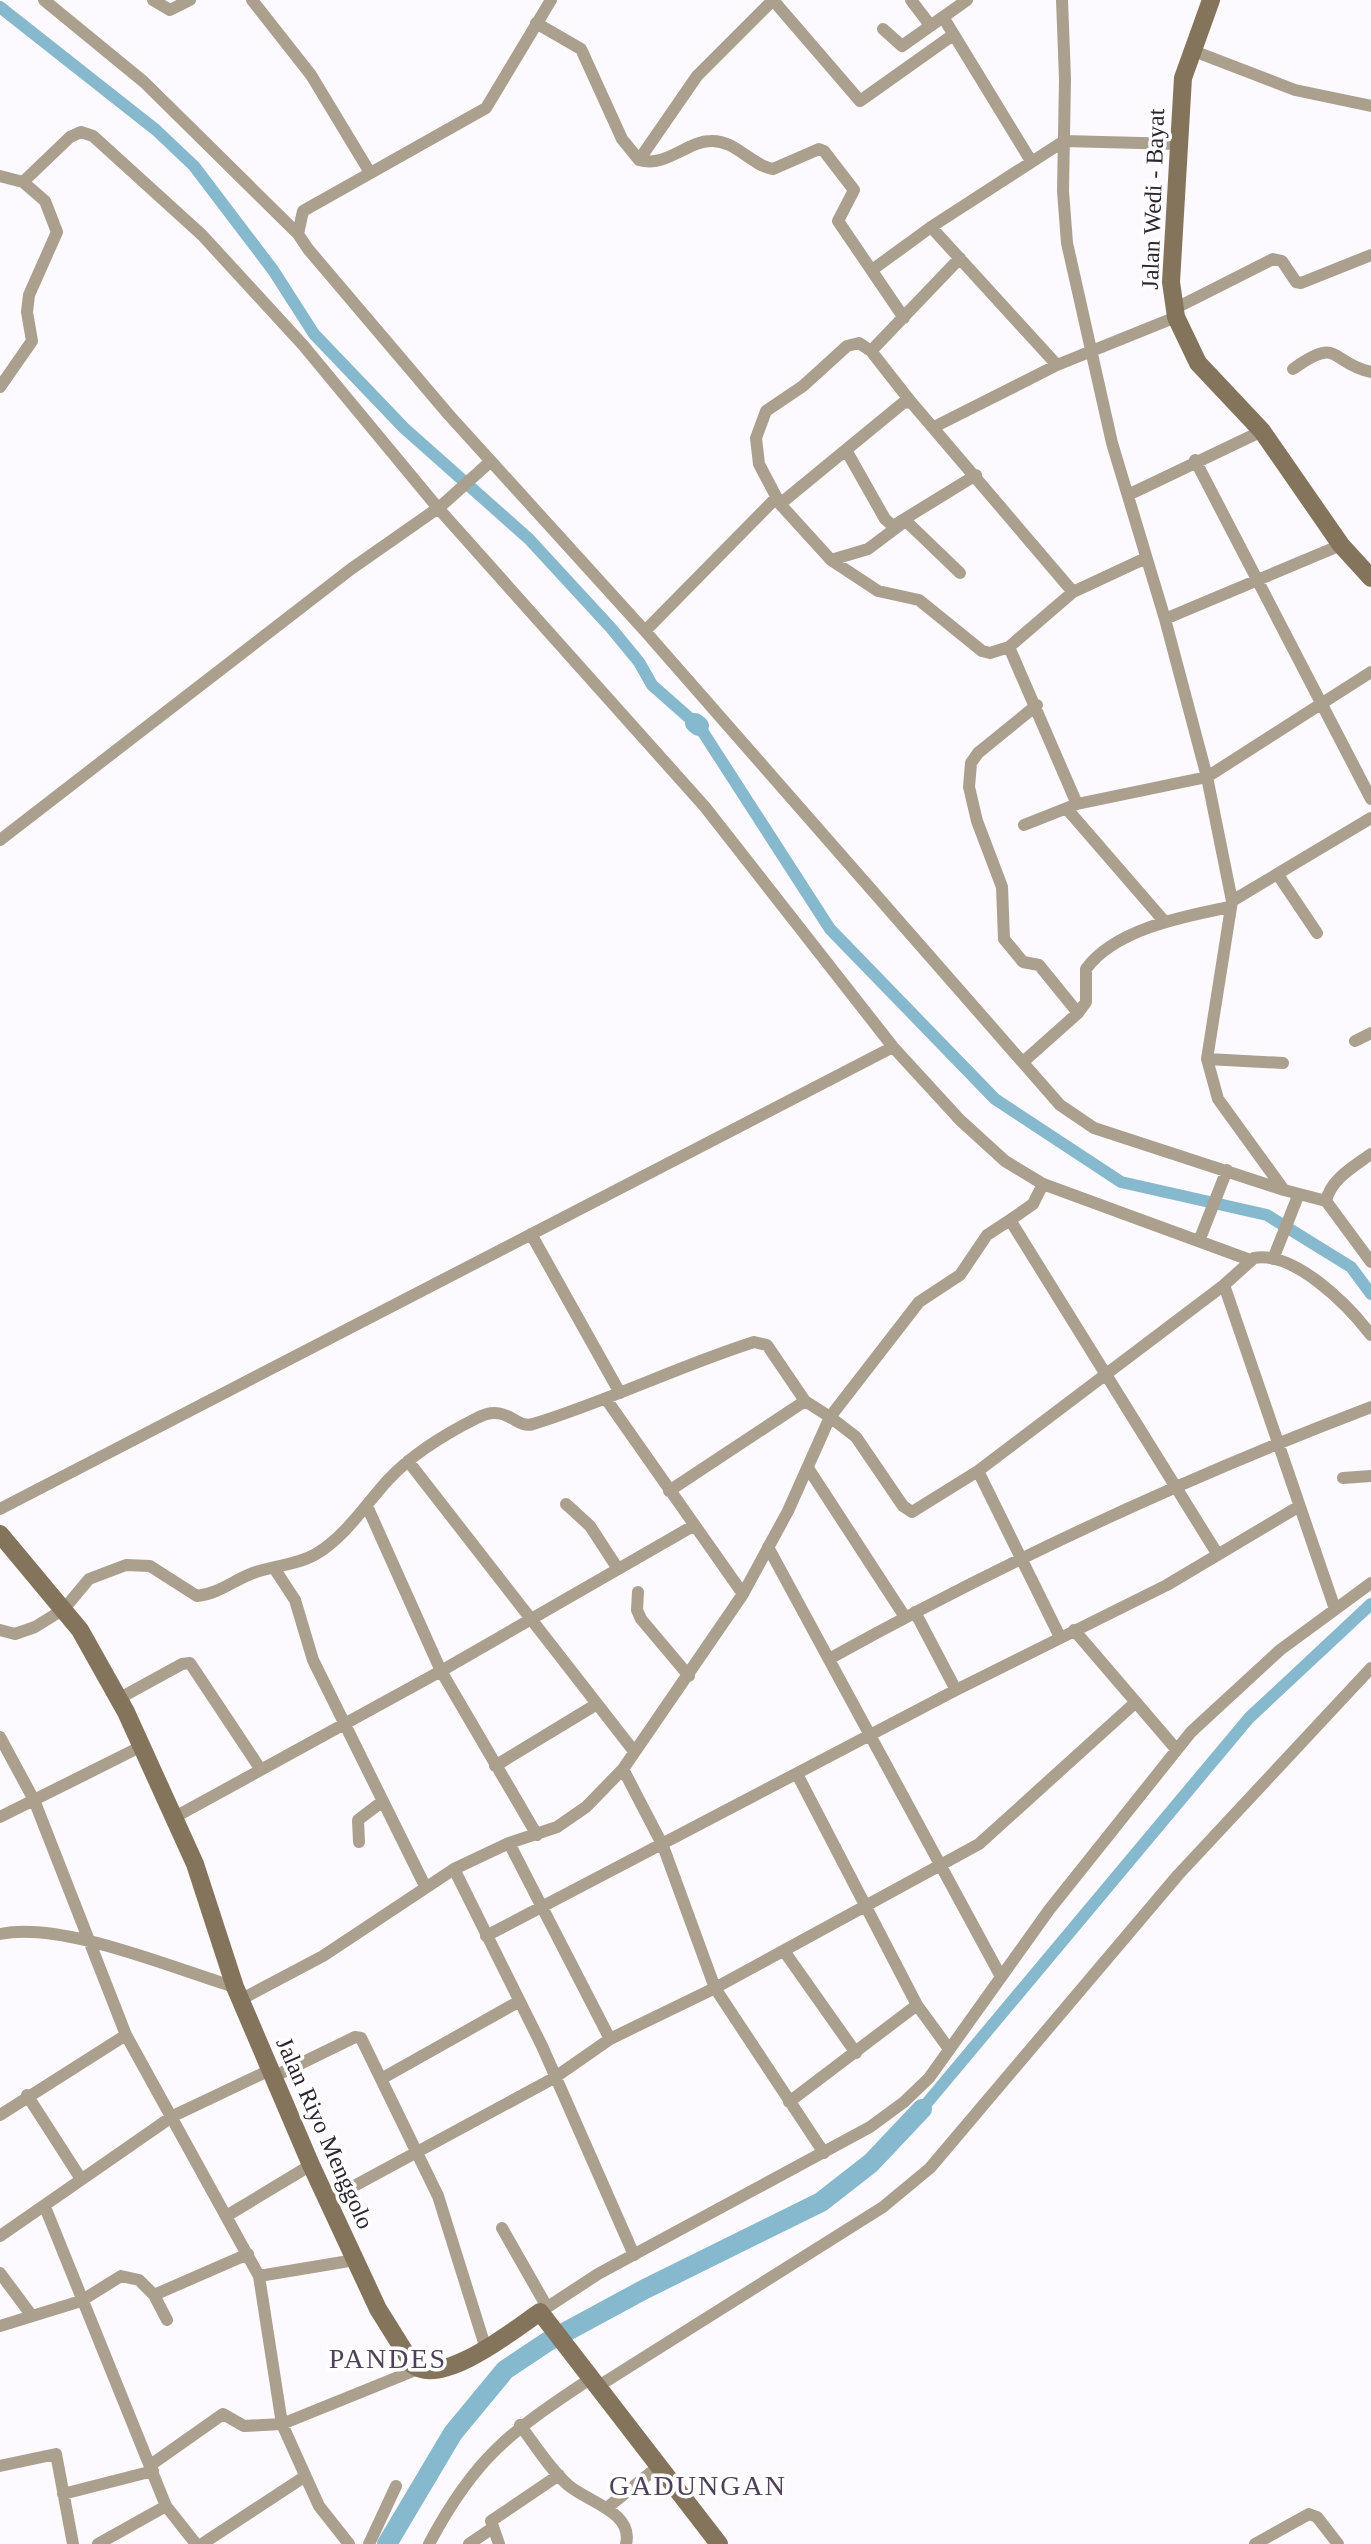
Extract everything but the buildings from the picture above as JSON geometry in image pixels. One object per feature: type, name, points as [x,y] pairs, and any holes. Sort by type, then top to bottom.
[{"type":"street","points":[[44,0],[144,82],[298,234],[490,462],[645,631],[1060,1105],[1080,1121],[1226,1173],[1284,1190],[1297,1199],[1326,1201]]},
{"type":"street","points":[[153,0],[170,10],[190,0]]},
{"type":"street","points":[[252,0],[311,75],[369,171]]},
{"type":"street","points":[[298,234],[301,214],[306,208],[486,108],[551,0]]},
{"type":"street","points":[[639,160],[697,76],[773,0],[860,101],[953,35]]},
{"type":"street","points":[[911,0],[930,25]]},
{"type":"street","points":[[883,29],[901,46],[967,0]]},
{"type":"street","points":[[1062,0],[1067,243],[1090,351],[1207,777],[1231,904],[1207,1059],[1218,1099],[1284,1190]]},
{"type":"street","name":"Jalan Wedi - Bayat","points":[[1211,0],[1183,78],[1171,282],[1175,313],[1198,363],[1262,431],[1341,545],[1371,578]]},
{"type":"street","points":[[943,17],[1031,161]]},
{"type":"street","points":[[536,23],[581,49],[622,139],[639,160],[654,162],[714,140],[733,146],[753,161],[773,169],[822,150],[854,190],[838,220],[904,318]]},
{"type":"street","points":[[1191,50],[1295,90],[1371,106]]},
{"type":"street","points":[[23,182],[70,137],[81,132],[93,136],[202,235],[303,345],[440,507],[705,807],[893,1047],[988,1146],[1043,1184],[1200,1238],[1250,1260]]},
{"type":"street","points":[[872,270],[931,227],[1064,141],[1179,144]]},
{"type":"street","points":[[0,176],[23,182],[45,201],[57,232],[29,295],[27,312],[32,341],[0,387]]},
{"type":"street","points":[[931,227],[1057,365]]},
{"type":"street","points":[[934,427],[1057,365],[1175,313],[1268,260],[1282,261],[1296,282],[1301,283],[1371,255]]},
{"type":"street","points":[[871,351],[960,258]]},
{"type":"street","points":[[1073,592],[871,351],[859,343],[847,346],[803,386],[766,411],[758,429],[756,450],[778,501],[831,560],[878,591],[919,600],[982,651],[990,653],[1009,647],[1073,592],[1146,558]]},
{"type":"street","points":[[1293,369],[1314,354],[1326,352],[1371,372]]},
{"type":"street","points":[[645,631],[778,501],[903,403],[911,402]]},
{"type":"street","points":[[1128,495],[1195,460],[1262,431]]},
{"type":"street","points":[[846,450],[887,523],[903,523],[960,573]]},
{"type":"street","points":[[1195,460],[1322,701],[1366,777],[1371,799]]},
{"type":"street","points":[[0,840],[351,569],[440,507],[490,462]]},
{"type":"street","points":[[831,560],[868,549],[976,475]]},
{"type":"street","points":[[1165,619],[1341,545]]},
{"type":"street","points":[[1009,647],[1037,705],[1072,806],[1164,921]]},
{"type":"street","points":[[1024,825],[1072,806],[1207,777],[1371,672]]},
{"type":"street","points":[[1037,705],[978,753],[971,763],[969,787],[977,821],[1002,887],[1004,939],[1023,962],[1039,965],[1078,1013]]},
{"type":"street","points":[[1023,1062],[1078,1013],[1086,1002],[1084,979],[1089,965],[1127,939],[1164,921],[1231,904],[1371,818]]},
{"type":"street","points":[[1278,875],[1317,933]]},
{"type":"street","points":[[1355,1041],[1371,1033]]},
{"type":"street","points":[[0,1509],[893,1047]]},
{"type":"street","points":[[1207,1059],[1283,1063]]},
{"type":"street","points":[[1371,1154],[1339,1178],[1328,1191],[1326,1201],[1371,1262]]},
{"type":"street","points":[[1200,1238],[1226,1173]]},
{"type":"street","points":[[0,1934],[26,1930],[90,1942],[237,1993],[323,1956],[454,1869],[578,1815],[623,1769],[633,1750],[689,1676],[743,1594],[808,1468],[830,1417],[919,1302],[960,1275],[987,1235],[1033,1204],[1043,1184]]},
{"type":"street","points":[[1274,1255],[1297,1199]]},
{"type":"street","points":[[1010,1220],[1218,1555]]},
{"type":"street","points":[[531,1234],[620,1393]]},
{"type":"street","points":[[0,1630],[22,1633],[64,1609],[89,1579],[126,1565],[150,1566],[197,1596],[316,1554],[367,1506],[408,1461],[445,1435],[485,1414],[507,1414],[527,1425],[585,1409],[674,1368],[761,1341],[767,1345],[805,1401],[855,1435],[902,1504],[912,1512],[978,1471],[1103,1373],[1224,1285],[1250,1260],[1274,1255],[1312,1277],[1338,1297],[1371,1335]]},
{"type":"street","points":[[1224,1285],[1335,1609]]},
{"type":"street","points":[[606,1399],[743,1594]]},
{"type":"street","points":[[669,1491],[805,1401]]},
{"type":"street","points":[[829,1659],[1023,1556],[1280,1442],[1371,1407]]},
{"type":"street","points":[[408,1461],[633,1750]]},
{"type":"street","points":[[808,1468],[910,1615],[956,1690]]},
{"type":"street","points":[[978,1471],[1023,1556],[1060,1637]]},
{"type":"street","points":[[1343,1478],[1371,1476]]},
{"type":"street","points":[[566,1504],[590,1526],[618,1569]]},
{"type":"street","points":[[367,1506],[441,1671],[537,1835]]},
{"type":"street","points":[[486,1936],[1218,1555],[1298,1507]]},
{"type":"street","points":[[175,1817],[441,1671],[693,1526]]},
{"type":"street","name":"Jalan Riyo Menggolo","points":[[0,1534],[64,1609],[120,1698],[202,1880],[237,1993],[311,2165],[394,2336],[418,2369]]},
{"type":"street","points":[[768,1547],[1000,1975]]},
{"type":"street","points":[[274,1568],[295,1600],[307,1647],[425,1886]]},
{"type":"street","points":[[63,2494],[153,2468],[223,2414],[244,2426],[282,2424],[418,2369],[447,2367],[486,2349],[634,2255],[824,2153],[904,2102],[929,2078],[1000,1975],[1176,1749],[1229,1693],[1371,1583]]},
{"type":"street","points":[[638,1592],[637,1610],[641,1619],[689,1676]]},
{"type":"street","points":[[1074,1630],[1176,1749]]},
{"type":"street","points":[[120,1698],[182,1664],[190,1663],[261,1770]]},
{"type":"street","points":[[429,2544],[467,2479],[520,2425],[883,2207],[930,2168],[1188,1863],[1371,1668]]},
{"type":"street","points":[[330,2199],[554,2078],[610,2039],[715,1988],[940,1868],[993,1833],[1136,1702]]},
{"type":"street","points":[[495,1766],[597,1704]]},
{"type":"street","points":[[0,1737],[34,1800],[126,2035],[259,2276],[282,2424],[304,2477],[326,2517],[349,2544]]},
{"type":"street","points":[[0,1817],[142,1746]]},
{"type":"street","points":[[623,1769],[663,1846],[715,1988],[824,2153]]},
{"type":"street","points":[[797,1774],[917,2005],[949,2049]]},
{"type":"street","points":[[359,1842],[358,1820],[383,1801]]},
{"type":"street","points":[[509,1843],[610,2039]]},
{"type":"street","points":[[454,1869],[634,2255]]},
{"type":"street","points":[[784,1951],[856,2053]]},
{"type":"street","points":[[381,2079],[518,2002]]},
{"type":"street","points":[[789,2102],[917,2005]]},
{"type":"street","points":[[0,2115],[27,2095],[126,2035]]},
{"type":"street","points":[[0,2236],[173,2116],[358,2036],[438,2196],[486,2349]]},
{"type":"street","points":[[27,2095],[81,2179]]},
{"type":"street","points":[[228,2215],[311,2165]]},
{"type":"street","points":[[45,2207],[166,2506],[196,2544]]},
{"type":"street","points":[[502,2228],[543,2312],[571,2353],[719,2544]]},
{"type":"street","points":[[154,2295],[248,2254]]},
{"type":"street","points":[[259,2276],[355,2260]]},
{"type":"street","points":[[0,2273],[32,2316]]},
{"type":"street","points":[[0,2326],[81,2301],[125,2275],[139,2280],[154,2295],[167,2320]]},
{"type":"street","points":[[520,2425],[571,2487],[608,2507],[626,2529],[626,2544]]},
{"type":"street","points":[[0,2466],[56,2454],[73,2544]]},
{"type":"street","points":[[608,2507],[659,2466]]},
{"type":"street","points":[[499,2544],[490,2523],[559,2475]]},
{"type":"street","points":[[202,2544],[304,2477]]},
{"type":"street","points":[[369,2544],[396,2486]]},
{"type":"street","points":[[98,2544],[122,2538],[166,2506]]},
{"type":"street","points":[[1255,2544],[1272,2540],[1298,2518],[1313,2515],[1338,2544]]},
{"type":"street","points":[[469,2544],[491,2529]]},
{"type":"waterway","points":[[0,7],[156,130],[194,166],[273,270],[314,334],[404,428],[529,539],[611,628],[639,662],[652,685],[695,723]]},
{"type":"waterway","points":[[695,723],[699,726]]},
{"type":"waterway","points":[[699,726],[830,929],[995,1099],[1121,1182],[1267,1215],[1351,1267],[1371,1294]]},
{"type":"waterway","points":[[922,2109],[1249,1718],[1371,1604]]},
{"type":"waterway","points":[[387,2544],[453,2433],[505,2370],[547,2342],[645,2289],[821,2202],[871,2163],[922,2109]]},
{"type":"district","name":"PANDES","points":[[388,2358]]},
{"type":"district","name":"GADUNGAN","points":[[698,2485]]}]
